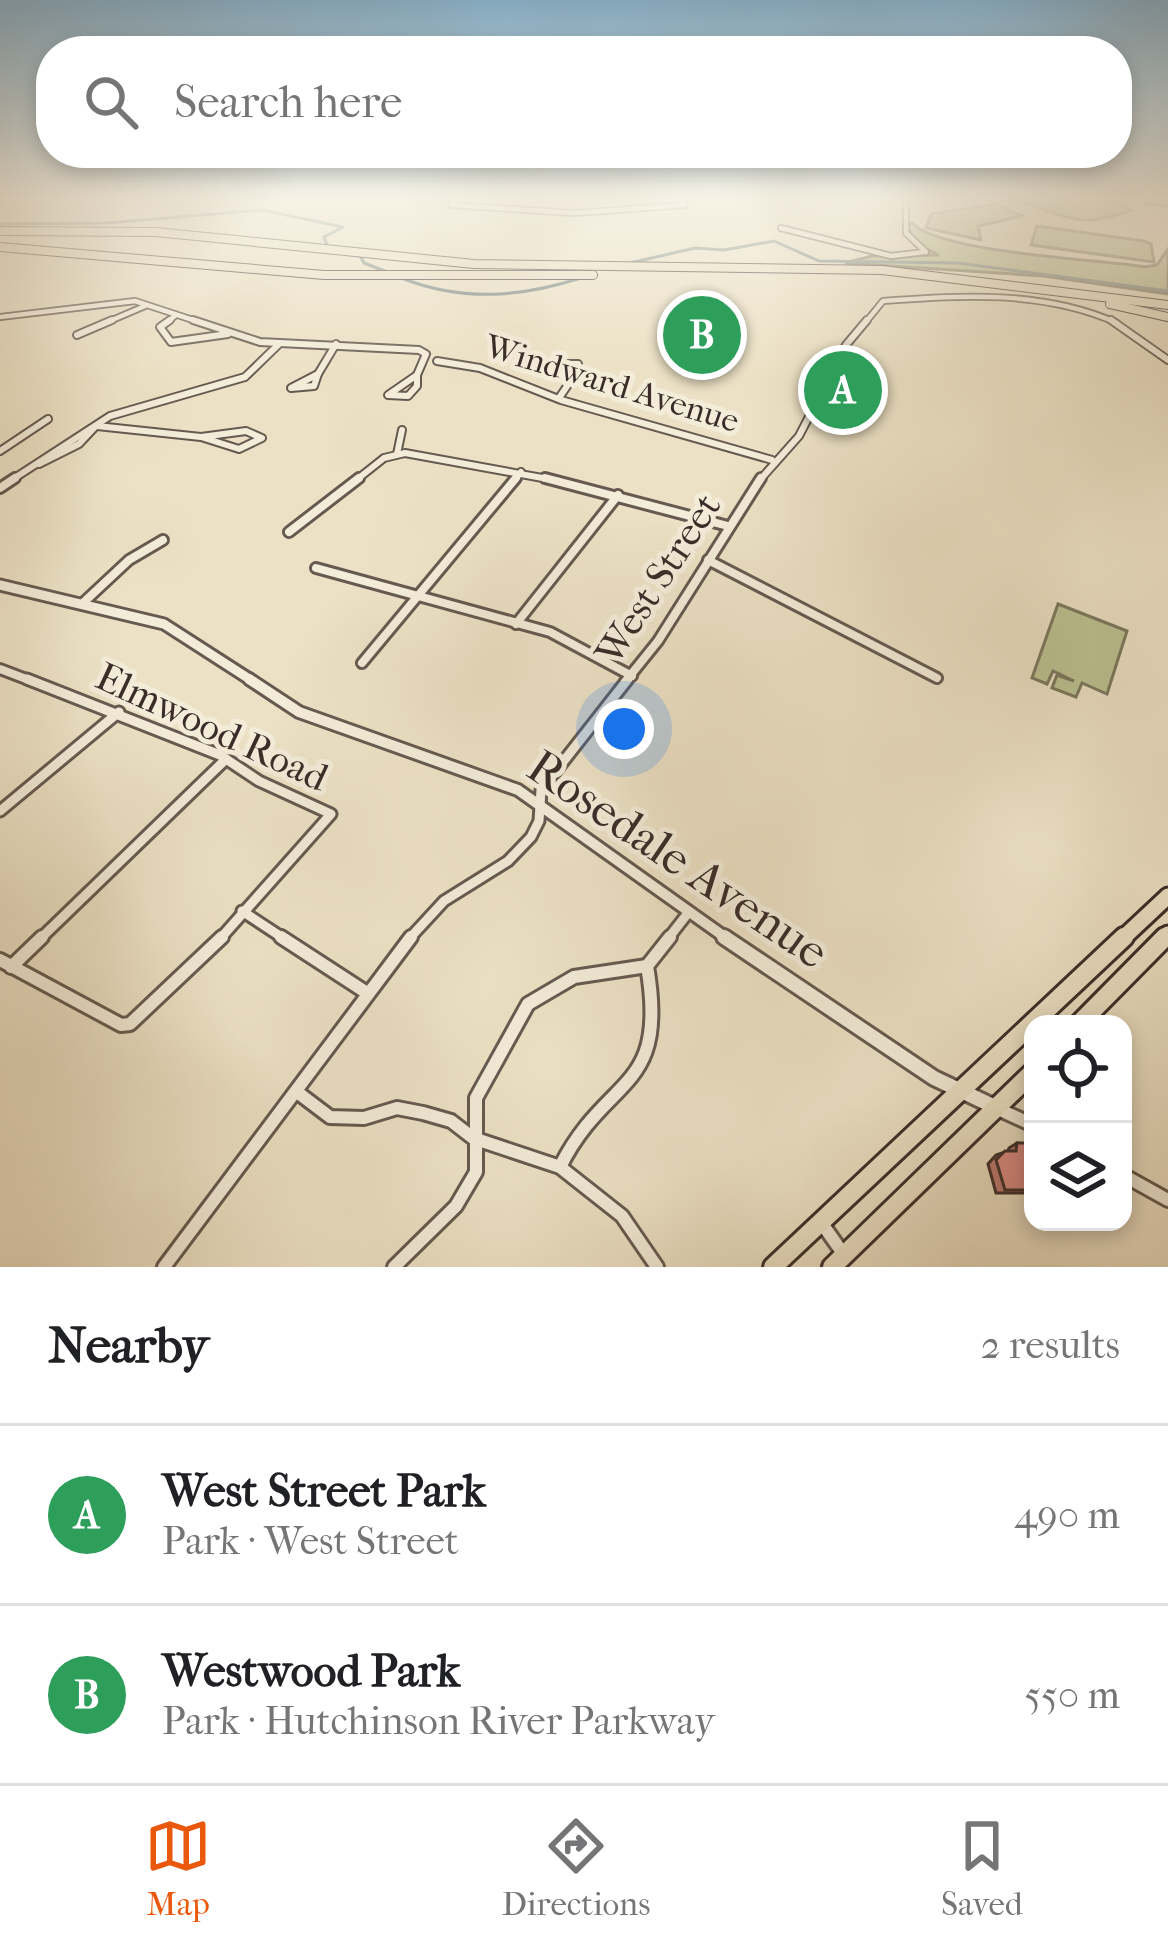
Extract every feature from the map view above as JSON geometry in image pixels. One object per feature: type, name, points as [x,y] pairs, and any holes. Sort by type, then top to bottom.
[{"type":"highway","points":[[129,257],[381,277],[856,276],[1168,308]]},
{"type":"highway","points":[[367,257],[599,266],[812,267],[984,279],[1168,308]]},
{"type":"main road","points":[[773,1267],[1168,896]]},
{"type":"main road","points":[[1087,1015],[1168,934]]},
{"type":"main road","points":[[838,1261],[1024,1080]]},
{"type":"street","name":"West Street","points":[[164,1267],[297,1091],[364,991],[444,901],[520,850],[539,821],[541,790],[632,676],[772,460],[799,436],[846,345],[879,304],[891,298],[953,293],[1101,315],[1168,361]]},
{"type":"street","points":[[0,317],[116,301],[146,305],[279,344],[418,350],[425,360],[417,375],[388,395],[407,396],[417,386],[417,375]]},
{"type":"street","points":[[63,339],[146,305]]},
{"type":"street","points":[[176,315],[160,328],[171,342],[192,344],[230,333]]},
{"type":"street","points":[[0,488],[79,444],[95,425],[257,370],[279,344]]},
{"type":"street","points":[[317,374],[335,344]]},
{"type":"street","name":"Windward Avenue","points":[[436,361],[500,374],[559,398],[772,460]]},
{"type":"street","points":[[559,398],[576,373]]},
{"type":"street","points":[[0,451],[48,418]]},
{"type":"street","points":[[95,425],[201,437],[239,449],[262,438],[246,431],[201,437]]},
{"type":"street","points":[[397,454],[402,430]]},
{"type":"street","points":[[289,532],[384,458],[397,454],[520,472],[728,526]]},
{"type":"street","points":[[362,663],[520,472]]},
{"type":"street","points":[[516,624],[618,495]]},
{"type":"street","points":[[84,602],[129,560],[164,540]]},
{"type":"street","points":[[708,560],[937,678]]},
{"type":"street","points":[[316,568],[550,632],[632,676]]},
{"type":"street","name":"Rosedale Avenue","points":[[0,585],[84,602],[178,630],[299,712],[518,790],[688,913],[961,1095],[1029,1123]]},
{"type":"street","name":"Elmwood Road","points":[[0,669],[226,758],[277,790],[331,814],[242,910]]},
{"type":"street","points":[[0,683],[13,674]]},
{"type":"street","points":[[0,811],[119,712]]},
{"type":"street","points":[[226,758],[6,964],[121,1025],[134,1022],[192,970],[242,910],[364,991]]},
{"type":"street","points":[[394,1267],[456,1206],[476,1172],[476,1098],[510,1032],[535,997],[574,977],[647,966],[688,913]]},
{"type":"street","points":[[560,1167],[574,1138],[625,1084],[650,1046],[655,1025],[647,966]]},
{"type":"street","points":[[1090,969],[1109,992]]},
{"type":"street","points":[[297,1091],[330,1117],[364,1118],[397,1108],[451,1121],[473,1138],[560,1167],[622,1216],[657,1267]]},
{"type":"street","points":[[1132,1180],[1168,1200]]},
{"type":"street","points":[[822,1224],[838,1261]]},
{"type":"green space","points":[[868,257],[1058,257],[1145,267],[1168,257],[1168,294],[1044,276],[845,263]]},
{"type":"green space","points":[[1058,604],[1127,631],[1107,694],[1082,683],[1076,697],[1052,688],[1057,675],[1074,681],[1053,671],[1047,684],[1032,678]]},
{"type":"building","points":[[1017,1143],[1024,1143],[1024,1190],[1005,1190],[996,1160],[1005,1151],[1016,1151]]},
{"type":"waterway","points":[[361,257],[364,263],[390,273]]},
{"type":"waterway","points":[[630,263],[655,257]]},
{"type":"waterway","points":[[810,257],[958,263],[1168,291]]},
{"type":"waterway","points":[[404,279],[449,291],[492,294],[581,278]]},
{"type":"place","name":"Westwood Park","points":[[702,335]]},
{"type":"place","name":"West Street Park","points":[[843,390]]}]
